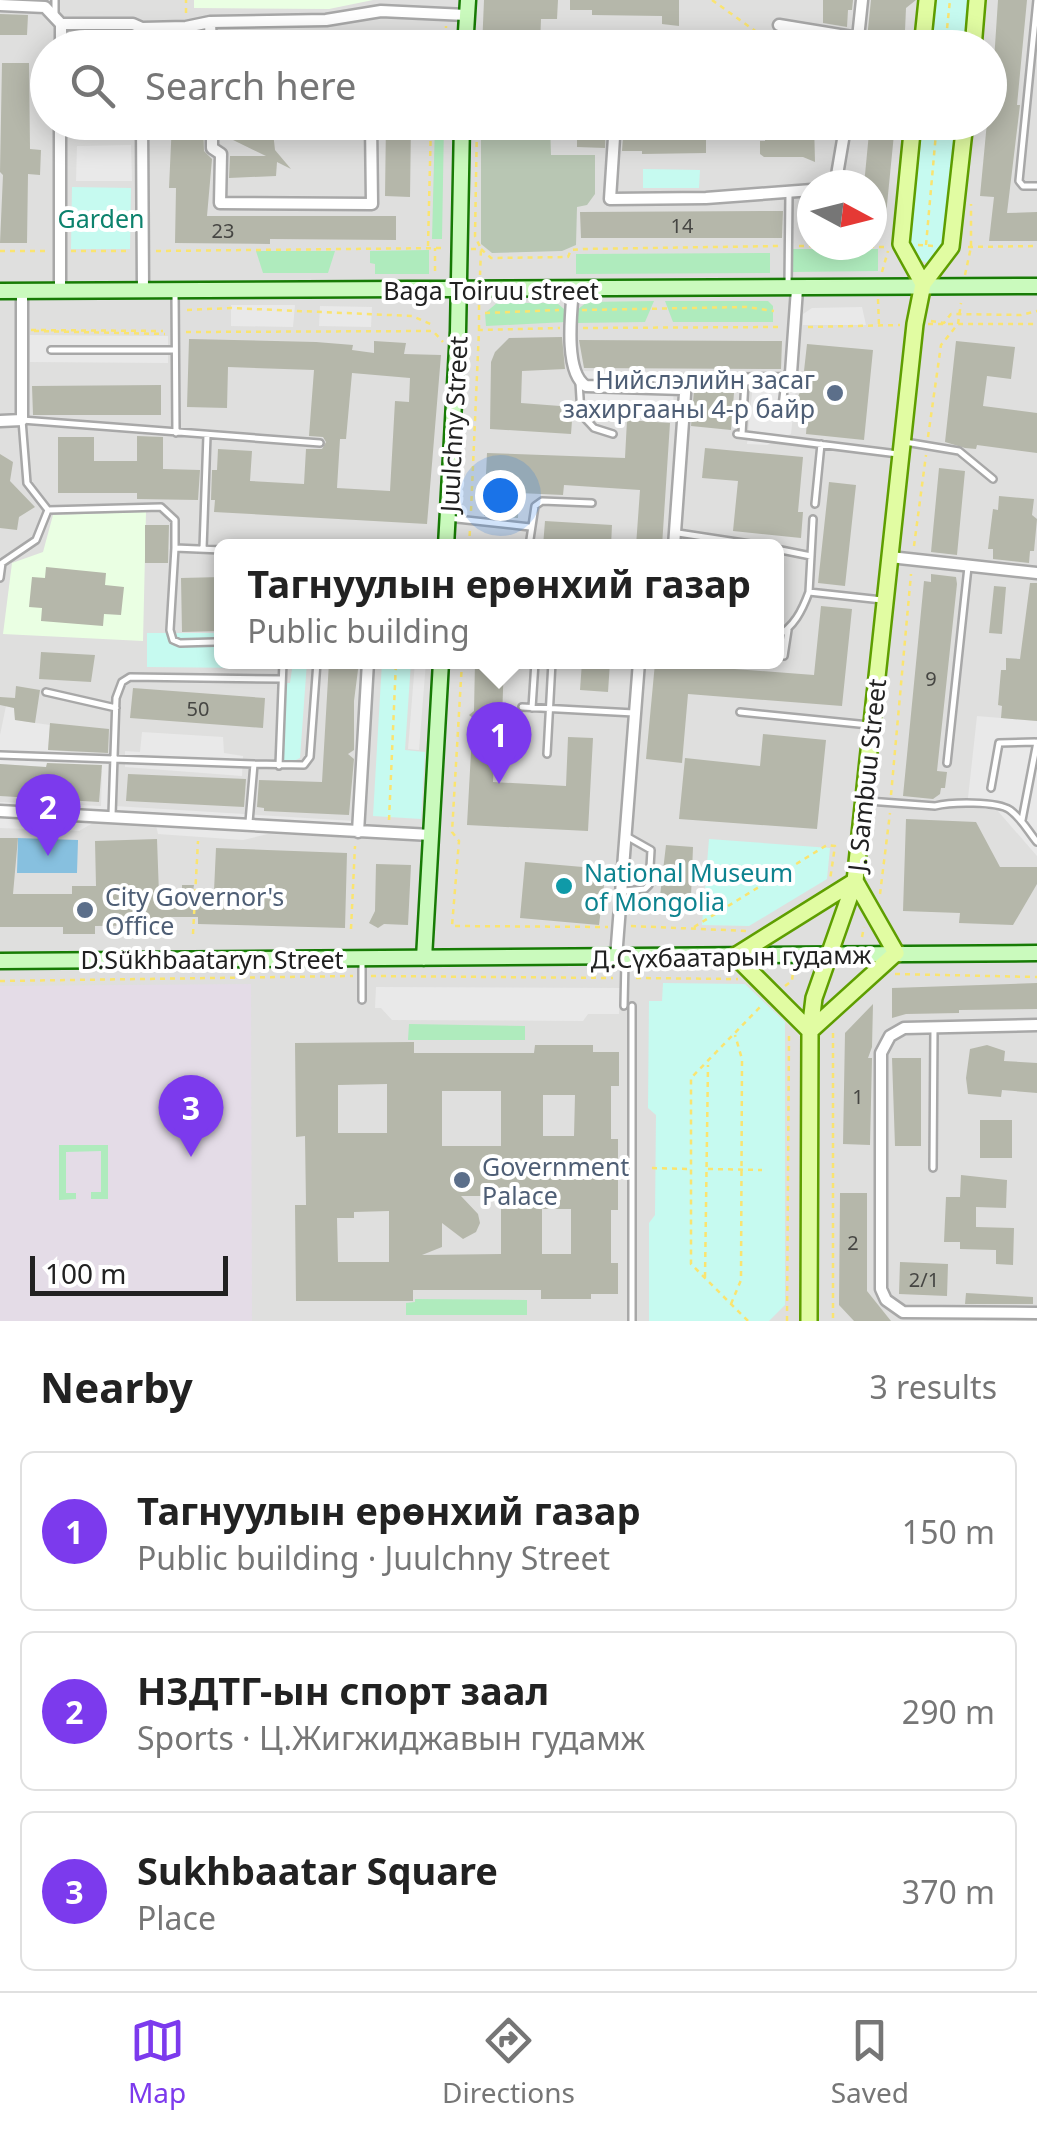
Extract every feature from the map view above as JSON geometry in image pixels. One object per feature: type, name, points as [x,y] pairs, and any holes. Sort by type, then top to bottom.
[{"type":"main road","points":[[924,30],[927,0]]},
{"type":"main road","points":[[975,30],[978,0]]},
{"type":"main road","name":"Juulchny Street","points":[[446,539],[459,290],[462,140]]},
{"type":"main road","points":[[911,140],[901,244],[923,284],[951,246],[963,140]]},
{"type":"main road","name":"J. Sambuu Street","points":[[809,1321],[810,1031],[814,998],[855,881],[902,448],[922,322],[923,284]]},
{"type":"main road","name":"Baga Toiruu street","points":[[60,291],[1037,286]]},
{"type":"main road","points":[[0,291],[60,291]]},
{"type":"main road","points":[[424,958],[440,669]]},
{"type":"main road","points":[[855,881],[896,954],[810,1031],[735,956],[855,881]]},
{"type":"main road","name":"Д.Сүхбаатарын гудамж","points":[[424,958],[1037,952]]},
{"type":"main road","name":"D.Sükhbaataryn Street","points":[[0,960],[424,958]]},
{"type":"street","points":[[859,30],[862,0]]},
{"type":"street","points":[[0,5],[45,6],[58,20],[59,30]]},
{"type":"street","points":[[58,20],[133,24],[142,28],[186,27],[210,22],[326,20],[381,11],[467,8]]},
{"type":"street","points":[[210,22],[210,30]]},
{"type":"street","points":[[779,26],[797,30]]},
{"type":"street","points":[[60,140],[60,291]]},
{"type":"street","points":[[142,140],[143,290]]},
{"type":"street","points":[[212,140],[212,148],[221,154],[220,204],[372,204],[371,140]]},
{"type":"street","points":[[614,140],[610,199],[797,193]]},
{"type":"street","points":[[837,170],[843,140]]},
{"type":"street","points":[[573,289],[570,328],[579,382],[586,386],[683,389]]},
{"type":"street","points":[[675,539],[686,380],[786,379],[791,373],[795,326],[792,289]]},
{"type":"street","points":[[0,421],[22,420],[26,329],[22,291]]},
{"type":"street","points":[[890,557],[1037,573]]},
{"type":"street","points":[[358,832],[368,669]]},
{"type":"street","points":[[620,958],[616,925],[638,669]]},
{"type":"street","points":[[0,811],[431,835]]},
{"type":"street","points":[[1037,1025],[904,1028],[884,1044],[880,1170],[881,1289],[894,1308],[903,1312],[1037,1313]]},
{"type":"lane","points":[[55,0],[58,20]]},
{"type":"lane","points":[[1037,0],[1019,182],[1022,186],[1037,186]]},
{"type":"lane","points":[[789,194],[792,289]]},
{"type":"lane","points":[[175,290],[172,333],[176,350],[176,433]]},
{"type":"lane","points":[[51,350],[176,350]]},
{"type":"lane","points":[[746,378],[739,434],[821,444],[959,450],[993,480]]},
{"type":"lane","points":[[781,414],[786,379]]},
{"type":"lane","points":[[579,382],[581,414],[594,428],[613,434]]},
{"type":"lane","points":[[48,510],[27,483],[22,420],[320,443]]},
{"type":"lane","points":[[203,550],[207,435]]},
{"type":"lane","points":[[815,504],[821,444]]},
{"type":"lane","points":[[529,539],[534,506],[542,501],[592,503]]},
{"type":"lane","points":[[48,510],[161,508],[175,520],[172,640],[214,642]]},
{"type":"lane","points":[[0,578],[2,563],[36,540],[48,510]]},
{"type":"lane","points":[[448,518],[530,526]]},
{"type":"lane","points":[[784,632],[801,613],[810,592],[813,519]]},
{"type":"lane","points":[[675,533],[716,539]]},
{"type":"lane","points":[[176,548],[214,550]]},
{"type":"lane","points":[[784,551],[810,556]]},
{"type":"lane","points":[[948,763],[968,566]]},
{"type":"lane","points":[[810,592],[886,600]]},
{"type":"lane","points":[[784,656],[788,630]]},
{"type":"lane","points":[[279,766],[283,669]]},
{"type":"lane","points":[[0,755],[304,765],[310,757],[316,669]]},
{"type":"lane","points":[[532,708],[535,669]]},
{"type":"lane","points":[[547,754],[552,669]]},
{"type":"lane","points":[[112,815],[116,708],[122,682],[130,678],[282,679]]},
{"type":"lane","points":[[46,692],[116,708]]},
{"type":"lane","points":[[522,707],[634,714]]},
{"type":"lane","points":[[740,712],[872,726]]},
{"type":"lane","points":[[991,788],[999,743],[1036,742],[1022,820]]},
{"type":"lane","points":[[248,825],[254,764]]},
{"type":"lane","points":[[865,801],[1004,806],[1022,820],[1037,842]]},
{"type":"lane","points":[[620,892],[645,889],[652,864],[651,850],[625,836]]},
{"type":"lane","points":[[362,958],[362,1000]]},
{"type":"lane","points":[[620,958],[628,1006],[632,1321]]},
{"type":"lane","points":[[933,1168],[934,1028]]},
{"type":"path","points":[[186,0],[186,27]]},
{"type":"path","points":[[712,0],[754,30]]},
{"type":"path","points":[[947,30],[950,0]]},
{"type":"path","points":[[428,248],[431,140]]},
{"type":"path","points":[[469,539],[480,330],[480,249],[475,236],[477,140]]},
{"type":"path","points":[[926,245],[936,140]]},
{"type":"path","points":[[922,322],[958,324],[971,247],[972,201]]},
{"type":"path","points":[[901,244],[1037,246]]},
{"type":"path","points":[[435,271],[436,248]]},
{"type":"path","points":[[486,313],[746,307],[774,310]]},
{"type":"path","points":[[186,310],[231,308],[412,316],[442,331]]},
{"type":"path","points":[[469,331],[878,328],[944,322],[952,314],[1021,315],[1037,311]]},
{"type":"path","points":[[26,329],[172,333],[433,325]]},
{"type":"path","points":[[433,325],[445,354]]},
{"type":"path","points":[[388,833],[396,669]]},
{"type":"path","points":[[462,669],[452,832],[459,841],[452,926],[601,929],[616,925],[749,931]]},
{"type":"path","points":[[193,934],[198,841]]},
{"type":"path","points":[[694,928],[827,845],[834,846],[830,884]]},
{"type":"path","points":[[351,928],[355,846]]},
{"type":"path","points":[[854,928],[864,928],[862,938]]},
{"type":"path","points":[[793,971],[792,981],[803,982]]},
{"type":"path","points":[[0,981],[362,976],[746,980]]},
{"type":"path","points":[[748,1321],[691,1264],[691,1078],[768,999],[770,1002]]},
{"type":"path","points":[[787,1321],[790,1024]]},
{"type":"path","points":[[731,1304],[741,1280],[742,1059],[735,1034]]},
{"type":"path","points":[[705,1278],[708,1061]]},
{"type":"path","points":[[652,1168],[691,1169]]},
{"type":"path","points":[[707,1169],[762,1170]]},
{"type":"path","points":[[832,1170],[833,1321]]},
{"type":"shaded area","points":[[0,0],[1037,0],[1037,1321],[0,1321]]},
{"type":"shaded area","points":[[194,0],[373,0],[329,9],[194,8]]},
{"type":"shaded area","points":[[481,140],[551,140],[551,155],[595,155],[595,194],[587,205],[577,207],[576,245],[562,251],[492,253],[481,244]]},
{"type":"shaded area","points":[[131,145],[132,181],[76,181],[77,146]]},
{"type":"shaded area","points":[[231,305],[295,305],[293,327],[231,326]]},
{"type":"shaded area","points":[[320,306],[372,307],[371,327],[319,326]]},
{"type":"shaded area","points":[[862,307],[866,325],[803,325],[803,314],[812,308]]},
{"type":"shaded area","points":[[30,335],[168,336],[168,363],[30,362]]},
{"type":"shaded area","points":[[582,371],[674,373],[673,413],[581,411]]},
{"type":"shaded area","points":[[753,383],[796,388],[791,434],[767,445],[747,444]]},
{"type":"shaded area","points":[[146,512],[143,641],[3,634],[12,563],[43,552],[53,515]]},
{"type":"shaded area","points":[[414,669],[425,669],[419,750],[408,749]]},
{"type":"shaded area","points":[[6,706],[14,708],[15,720],[50,725],[48,750],[118,756],[115,806],[354,821],[353,837],[268,834],[243,840],[158,834],[155,821],[98,820],[79,831],[0,828],[0,802],[101,806],[102,771],[0,764]]},
{"type":"shaded area","points":[[977,716],[1037,721],[1037,856],[997,810],[967,807]]},
{"type":"shaded area","points":[[142,732],[223,737],[224,753],[243,756],[242,776],[125,767],[125,751],[140,752]]},
{"type":"shaded area","points":[[18,838],[78,840],[77,873],[17,873]]},
{"type":"shaded area","points":[[251,984],[252,1321],[0,1321],[0,986]],"holes":[[[59,1145],[108,1145],[108,1199],[91,1199],[91,1192],[101,1192],[101,1151],[66,1152],[66,1193],[76,1193],[76,1199],[59,1200]]]},
{"type":"shaded area","points":[[376,987],[620,988],[619,1014],[588,1014],[583,1021],[392,1020],[381,1008],[375,1008]]},
{"type":"green space","points":[[936,0],[969,0],[966,30],[933,30]]},
{"type":"green space","points":[[435,140],[444,140],[442,239],[432,239]]},
{"type":"green space","points":[[921,140],[955,140],[944,249],[927,263],[915,258],[910,243]]},
{"type":"green space","points":[[643,169],[700,170],[699,188],[643,188]]},
{"type":"green space","name":"Garden","points":[[72,187],[131,188],[130,249],[71,249]]},
{"type":"green space","points":[[793,249],[797,249],[797,260],[878,260],[878,271],[793,272]]},
{"type":"green space","points":[[429,250],[429,274],[375,274],[375,264],[370,263],[370,251]]},
{"type":"green space","points":[[256,251],[335,251],[328,273],[263,273]]},
{"type":"green space","points":[[770,253],[770,273],[576,274],[576,254]]},
{"type":"green space","points":[[654,301],[645,322],[576,323],[577,310],[587,302]]},
{"type":"green space","points":[[665,301],[768,301],[773,306],[773,322],[673,322]]},
{"type":"green space","points":[[497,303],[557,303],[564,309],[566,322],[486,326],[485,313]]},
{"type":"green space","points":[[147,633],[214,633],[214,668],[147,667]]},
{"type":"green space","points":[[292,669],[306,669],[300,758],[278,762],[285,683],[290,683]]},
{"type":"green space","points":[[382,669],[411,669],[405,750],[425,752],[421,819],[373,816]]},
{"type":"green space","points":[[709,839],[830,848],[827,879],[749,926],[702,925]]},
{"type":"green space","points":[[663,983],[745,984],[785,1022],[785,1305],[769,1321],[649,1321],[649,1223],[655,1215],[656,1115],[648,1108],[649,1001],[662,1001]]},
{"type":"green space","points":[[409,1024],[525,1026],[525,1040],[408,1040]]},
{"type":"green space","points":[[108,1144],[108,1199],[91,1199],[91,1192],[101,1192],[66,1152],[66,1192],[76,1192],[76,1200],[59,1200],[58,1145]]},
{"type":"green space","points":[[415,1299],[527,1300],[527,1315],[406,1315],[406,1303]]},
{"type":"building","points":[[484,0],[558,0],[557,19],[541,19],[541,30],[483,30]]},
{"type":"building","points":[[570,0],[679,0],[679,26],[662,24],[662,16],[592,15],[592,10],[570,10]]},
{"type":"building","points":[[823,0],[853,0],[847,27],[823,23]]},
{"type":"building","points":[[871,0],[916,0],[906,8],[905,30],[868,30]]},
{"type":"building","points":[[998,0],[1027,0],[1007,213],[1037,212],[1037,241],[989,241],[994,197],[980,196],[985,140],[1007,140],[1007,30],[996,30]]},
{"type":"building","points":[[0,14],[28,15],[27,35],[0,35]]},
{"type":"building","points":[[2,63],[29,63],[30,149],[41,150],[40,175],[28,174],[27,243],[0,243]]},
{"type":"building","points":[[171,140],[204,140],[204,151],[212,159],[207,216],[396,216],[396,240],[175,243],[176,188],[169,188]]},
{"type":"building","points":[[233,140],[274,140],[275,150],[291,169],[277,162],[276,176],[229,178],[230,156],[266,156]]},
{"type":"building","points":[[386,140],[411,140],[410,197],[385,196]]},
{"type":"building","points":[[577,140],[605,140],[605,148],[577,147]]},
{"type":"building","points":[[623,140],[706,140],[706,153],[622,151]]},
{"type":"building","points":[[814,140],[815,162],[803,157],[764,157],[760,154],[760,141]]},
{"type":"building","points":[[868,140],[893,140],[887,205],[887,170],[865,170]]},
{"type":"building","points":[[783,211],[782,238],[581,238],[580,212]]},
{"type":"building","points":[[562,337],[565,369],[522,371],[521,403],[573,407],[571,434],[490,429],[491,362],[495,352],[509,338]]},
{"type":"building","points":[[189,339],[316,342],[353,345],[352,350],[374,353],[374,341],[406,343],[404,354],[441,355],[427,524],[214,512],[212,470],[217,470],[218,449],[252,451],[250,481],[304,484],[306,449],[322,449],[326,442],[323,437],[309,436],[314,370],[228,367],[227,408],[187,407]],"holes":[[[352,373],[410,378],[409,402],[395,401],[390,491],[337,488],[340,439],[346,439]]]},
{"type":"building","points":[[579,340],[782,341],[781,369],[584,368]]},
{"type":"building","points":[[956,341],[1015,347],[1011,379],[987,376],[983,406],[1037,413],[1037,453],[977,445],[976,449],[965,448],[945,442]]},
{"type":"building","name":"Нийслэлийн засаг захиргааны 4-р байр","points":[[807,344],[873,350],[864,440],[806,434],[808,408],[798,408],[798,396]]},
{"type":"building","points":[[161,385],[161,415],[33,415],[32,386]]},
{"type":"building","points":[[694,390],[734,393],[731,430],[691,426]]},
{"type":"building","points":[[627,420],[670,423],[662,539],[636,539],[640,490],[564,485],[563,495],[519,493],[518,518],[484,516],[487,453],[625,458]]},
{"type":"building","points":[[137,436],[163,437],[163,469],[200,470],[198,500],[137,499],[137,493],[58,493],[58,437],[94,437],[94,461],[137,461]]},
{"type":"building","points":[[705,448],[803,457],[798,512],[803,512],[801,538],[733,531],[738,481],[702,478]]},
{"type":"building","points":[[0,454],[13,462],[10,481],[35,507],[19,517],[17,530],[0,528]]},
{"type":"building","points":[[939,468],[965,471],[957,555],[931,552]]},
{"type":"building","points":[[829,482],[856,485],[845,586],[818,583]]},
{"type":"building","points":[[999,496],[1034,499],[1032,515],[1037,519],[1029,563],[993,559],[993,549],[988,549],[993,509],[998,510]]},
{"type":"building","points":[[545,521],[612,525],[611,539],[544,539]]},
{"type":"building","points":[[145,525],[169,525],[168,563],[145,563]]},
{"type":"building","points":[[46,567],[106,573],[105,585],[124,587],[121,615],[104,614],[103,626],[41,621],[42,608],[29,607],[32,577],[45,578]]},
{"type":"building","points":[[931,574],[956,577],[957,584],[937,771],[947,772],[945,788],[933,799],[903,796],[924,581],[931,582]]},
{"type":"building","points":[[214,577],[214,631],[182,632],[181,578]]},
{"type":"building","points":[[1030,583],[1037,583],[1037,721],[1001,718],[1002,706],[998,705],[1006,658],[1020,659]]},
{"type":"building","points":[[994,586],[1006,587],[1002,634],[989,633]]},
{"type":"building","points":[[821,606],[852,609],[842,706],[688,694],[682,763],[646,759],[654,669],[734,669],[814,675]]},
{"type":"building","points":[[41,652],[95,655],[91,682],[39,679]]},
{"type":"building","points":[[329,669],[358,669],[354,750],[348,754],[354,759],[349,815],[264,811],[257,807],[259,780],[322,782]]},
{"type":"building","points":[[475,669],[504,669],[493,782],[566,786],[568,737],[593,738],[588,831],[467,825],[472,734],[493,735],[469,715],[474,711]]},
{"type":"building","points":[[582,669],[610,669],[608,692],[580,690]]},
{"type":"building","points":[[16,686],[40,690],[35,723],[15,720],[14,708],[0,705],[0,697],[15,698]]},
{"type":"building","points":[[133,688],[265,698],[263,728],[130,718]]},
{"type":"building","points":[[50,723],[109,729],[108,753],[48,750]]},
{"type":"building","points":[[763,734],[826,740],[817,829],[679,819],[685,758],[760,766]]},
{"type":"building","points":[[47,763],[102,765],[99,802],[0,796],[0,764],[46,767]]},
{"type":"building","points":[[128,774],[246,779],[244,807],[126,801]]},
{"type":"building","points":[[906,819],[976,822],[1000,867],[1037,867],[1037,884],[1013,925],[959,923],[960,913],[903,911]]},
{"type":"building","points":[[0,838],[18,838],[13,894],[72,894],[72,886],[96,886],[95,841],[157,839],[159,894],[182,894],[182,885],[194,885],[193,891],[214,891],[216,848],[347,853],[345,928],[198,924],[198,917],[170,917],[170,925],[95,926],[95,934],[63,934],[63,927],[0,927]]},
{"type":"building","points":[[666,845],[693,847],[691,897],[679,910],[666,907],[660,896]]},
{"type":"building","name":"National Museum of Mongolia","points":[[525,862],[606,869],[599,925],[520,918]]},
{"type":"building","points":[[376,864],[411,865],[408,925],[384,924],[378,928],[369,923],[375,911]]},
{"type":"building","points":[[1037,983],[1037,1009],[959,1010],[892,1018],[892,988]]},
{"type":"building","points":[[873,1004],[868,1058],[872,1058],[870,1145],[843,1144],[845,1033]]},
{"type":"building","name":"Government Palace","points":[[414,1042],[414,1053],[534,1053],[535,1045],[593,1045],[593,1052],[619,1052],[619,1086],[611,1086],[611,1139],[618,1139],[618,1210],[611,1210],[611,1263],[618,1263],[618,1294],[591,1294],[591,1299],[541,1299],[541,1290],[413,1290],[413,1301],[296,1301],[295,1205],[306,1205],[305,1136],[296,1137],[295,1043]],"holes":[[[387,1084],[387,1133],[338,1133],[338,1085]],[[442,1091],[501,1091],[501,1146],[442,1146]],[[543,1095],[575,1095],[574,1136],[543,1136]],[[461,1196],[501,1196],[501,1254],[422,1255],[442,1247],[442,1223],[463,1239],[476,1232],[478,1214]],[[542,1209],[571,1209],[571,1254],[542,1254]],[[389,1211],[389,1262],[338,1262],[337,1218],[354,1218],[354,1212]]]},
{"type":"building","points":[[987,1045],[1005,1051],[1004,1061],[1037,1063],[1037,1093],[1002,1090],[1001,1097],[968,1094],[970,1049]]},
{"type":"building","points":[[892,1058],[921,1058],[921,1146],[895,1146]]},
{"type":"building","points":[[980,1120],[1012,1120],[1012,1158],[980,1158]]},
{"type":"building","points":[[961,1175],[1007,1180],[1006,1208],[976,1207],[976,1227],[1014,1228],[1013,1265],[996,1264],[996,1250],[960,1249],[960,1242],[944,1242],[946,1197],[960,1197]]},
{"type":"building","points":[[840,1193],[867,1193],[867,1291],[891,1321],[854,1321],[839,1305]]},
{"type":"building","points":[[900,1262],[948,1264],[947,1296],[899,1294]]},
{"type":"building","points":[[966,1293],[1033,1297],[1033,1304],[965,1304]]},
{"type":"place","name":"Нийслэлийн засаг захиргааны 4-р байр","points":[[835,393]]},
{"type":"place","name":"Тагнуулын ерөнхий газар","points":[[499,784]]},
{"type":"place","name":"НЗДТГ-ын спорт заал","points":[[48,856]]},
{"type":"place","name":"National Museum of Mongolia","points":[[564,886]]},
{"type":"place","name":"City Governor's Office","points":[[85,910]]},
{"type":"place","name":"Sukhbaatar Square","points":[[191,1157]]},
{"type":"place","name":"Government Palace","points":[[462,1180]]}]
